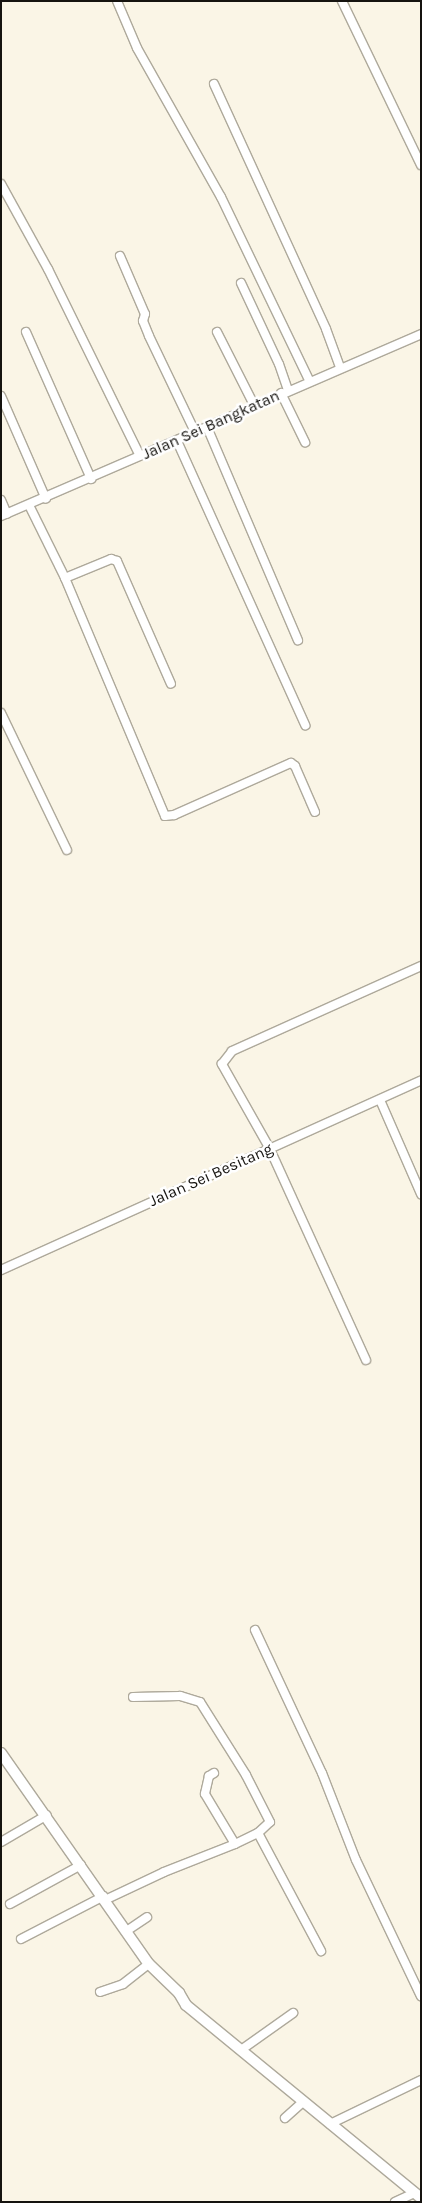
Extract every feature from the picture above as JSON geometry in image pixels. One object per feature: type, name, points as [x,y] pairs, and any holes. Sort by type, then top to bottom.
[{"type":"main road","points":[[1,1753],[47,1815],[150,1964],[179,1993],[186,2005],[418,2196]]},
{"type":"street","points":[[117,1],[142,56],[221,197],[309,380]]},
{"type":"street","points":[[342,1],[421,165]]},
{"type":"street","points":[[214,84],[326,330],[340,367]]},
{"type":"street","points":[[1,184],[20,215],[140,456]]},
{"type":"street","points":[[120,256],[145,314],[143,321],[149,336],[195,432]]},
{"type":"street","points":[[241,283],[279,364],[284,391],[305,442]]},
{"type":"street","points":[[26,332],[91,479]]},
{"type":"street","points":[[217,332],[254,405]]},
{"type":"street","name":"Jalan Sei Bangkatan","points":[[4,515],[177,441],[309,380],[421,334]]},
{"type":"street","points":[[1,396],[46,498]]},
{"type":"street","points":[[207,427],[298,640]]},
{"type":"street","points":[[177,441],[305,725]]},
{"type":"street","points":[[1,500],[4,515]]},
{"type":"street","points":[[29,505],[65,578],[165,816],[174,815],[291,763],[315,812]]},
{"type":"street","points":[[65,578],[111,559],[117,561],[171,684]]},
{"type":"street","points":[[1,713],[66,850]]},
{"type":"street","points":[[366,1360],[270,1149],[223,1067],[227,1055],[421,966]]},
{"type":"street","name":"Jalan Sei Besitang","points":[[1,1270],[421,1080]]},
{"type":"street","points":[[380,1100],[421,1194]]},
{"type":"street","points":[[255,1630],[322,1772],[356,1860],[421,1996]]},
{"type":"street","points":[[20,1940],[105,1898],[235,1844],[258,1833],[269,1825],[269,1817],[246,1775],[200,1702],[180,1696],[133,1698]]},
{"type":"street","points":[[214,1774],[208,1776],[205,1794],[235,1844]]},
{"type":"street","points":[[1,1842],[47,1815]]},
{"type":"street","points":[[258,1833],[321,1951]]},
{"type":"street","points":[[10,1904],[81,1866]]},
{"type":"street","points":[[128,1930],[147,1917]]},
{"type":"street","points":[[100,1992],[123,1984],[150,1964]]},
{"type":"street","points":[[241,2050],[293,2013]]},
{"type":"street","points":[[330,2124],[421,2080]]},
{"type":"street","points":[[285,2118],[303,2102]]},
{"type":"street","points":[[395,2202],[418,2196]]}]
